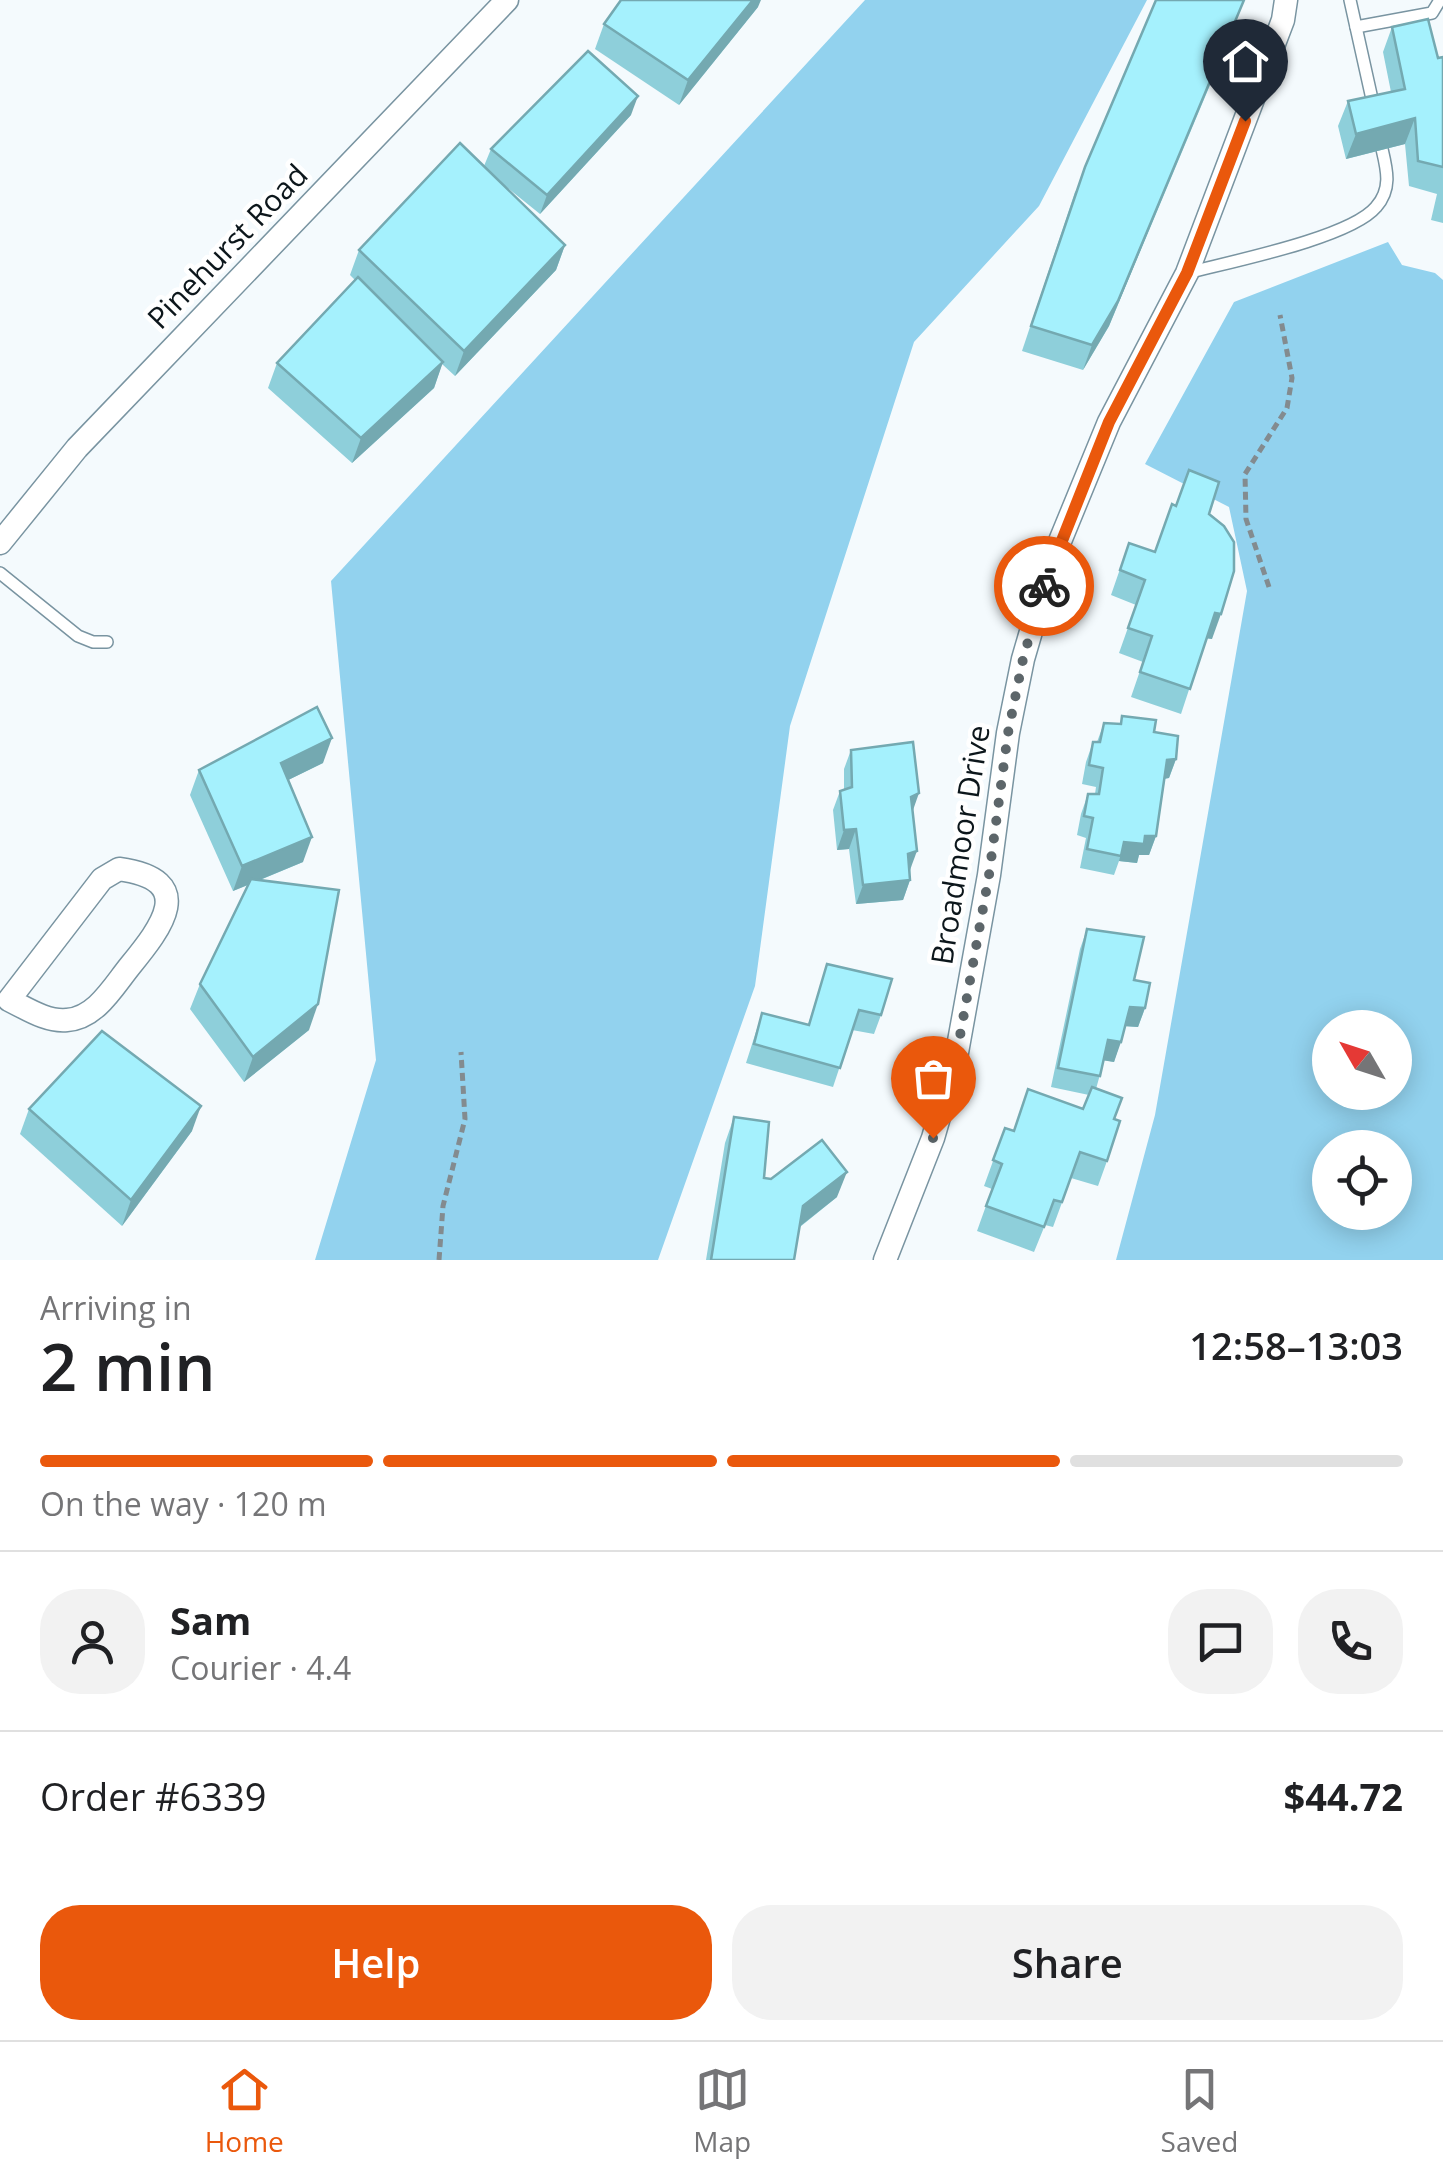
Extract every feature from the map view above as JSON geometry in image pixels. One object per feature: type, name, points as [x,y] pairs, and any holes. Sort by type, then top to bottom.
[{"type":"street","name":"Pinehurst Road","points":[[0,543],[77,448],[507,0]]},
{"type":"street","name":"Broadmoor Drive","points":[[885,1260],[933,1138],[956,1058],[989,875],[1008,733],[1023,659],[1051,563],[1109,422],[1187,273],[1283,20],[1286,0]]},
{"type":"street","points":[[119,868],[138,871],[162,887],[169,908],[162,927],[94,1010],[69,1020],[49,1019],[4,1005],[102,879],[119,868]]},
{"type":"lane","points":[[1350,0],[1376,118]]},
{"type":"lane","points":[[1356,27],[1432,13],[1440,0]]},
{"type":"lane","points":[[1187,273],[1351,225],[1376,208],[1389,182],[1382,149]]},
{"type":"lane","points":[[0,573],[78,636],[107,642]]},
{"type":"path","points":[[1269,588],[1246,519],[1246,474],[1288,408],[1292,378],[1280,315]]},
{"type":"path","points":[[439,1260],[443,1206],[466,1118],[461,1052]]},
{"type":"shaded area","points":[[865,0],[1147,0],[1039,206],[914,342],[790,726],[755,986],[658,1260],[315,1260],[376,1060],[331,581]]},
{"type":"shaded area","points":[[1388,242],[1402,265],[1435,273],[1443,280],[1443,1260],[1116,1260],[1155,1115],[1247,591],[1229,507],[1145,464],[1234,302]]},
{"type":"building","points":[[621,0],[753,0],[688,80],[604,24]]},
{"type":"building","points":[[1156,0],[1244,0],[1118,301],[1092,345],[1031,326],[1085,167]]},
{"type":"building","points":[[1428,19],[1438,58],[1443,57],[1443,167],[1418,161],[1415,118],[1356,134],[1348,101],[1405,89],[1392,27]]},
{"type":"building","points":[[588,51],[638,96],[547,195],[491,149]]},
{"type":"building","points":[[460,143],[565,245],[464,351],[359,250]]},
{"type":"building","points":[[358,277],[443,362],[361,438],[277,363]]},
{"type":"building","points":[[1189,470],[1219,482],[1209,514],[1224,526],[1234,542],[1234,571],[1221,614],[1215,613],[1190,689],[1140,672],[1152,636],[1128,628],[1145,580],[1120,570],[1129,543],[1155,552]]},
{"type":"building","points":[[317,707],[332,738],[281,763],[312,837],[242,866],[199,770]]},
{"type":"building","points":[[1122,716],[1156,720],[1154,732],[1178,736],[1176,759],[1167,760],[1156,836],[1145,836],[1144,844],[1124,842],[1121,856],[1087,849],[1093,818],[1084,816],[1088,794],[1099,794],[1103,768],[1089,765],[1093,742],[1100,742],[1104,723],[1121,724]]},
{"type":"building","points":[[913,742],[919,793],[911,797],[917,851],[908,854],[910,880],[863,885],[856,829],[844,830],[840,791],[852,787],[851,750]]},
{"type":"building","points":[[251,879],[339,890],[318,1004],[253,1057],[200,984]]},
{"type":"building","points":[[1087,929],[1144,937],[1134,980],[1150,983],[1145,1008],[1130,1007],[1121,1042],[1108,1040],[1100,1076],[1058,1068]]},
{"type":"building","points":[[827,964],[892,979],[881,1015],[859,1010],[840,1068],[754,1044],[762,1013],[809,1025]]},
{"type":"building","points":[[102,1031],[201,1106],[131,1200],[29,1109]]},
{"type":"building","points":[[1092,1087],[1122,1098],[1114,1119],[1120,1121],[1107,1161],[1080,1152],[1062,1202],[1054,1200],[1044,1227],[986,1206],[1002,1164],[993,1160],[1005,1128],[1014,1131],[1028,1089],[1083,1109]]},
{"type":"building","points":[[734,1117],[769,1122],[764,1178],[771,1179],[822,1140],[847,1172],[803,1206],[794,1260],[711,1260]]},
{"type":"way so far","points":[[933,1138],[956,1058],[989,875],[1008,733],[1023,659],[1044,586]]},
{"type":"route","points":[[1044,586],[1109,422],[1187,273],[1245,121]]}]
